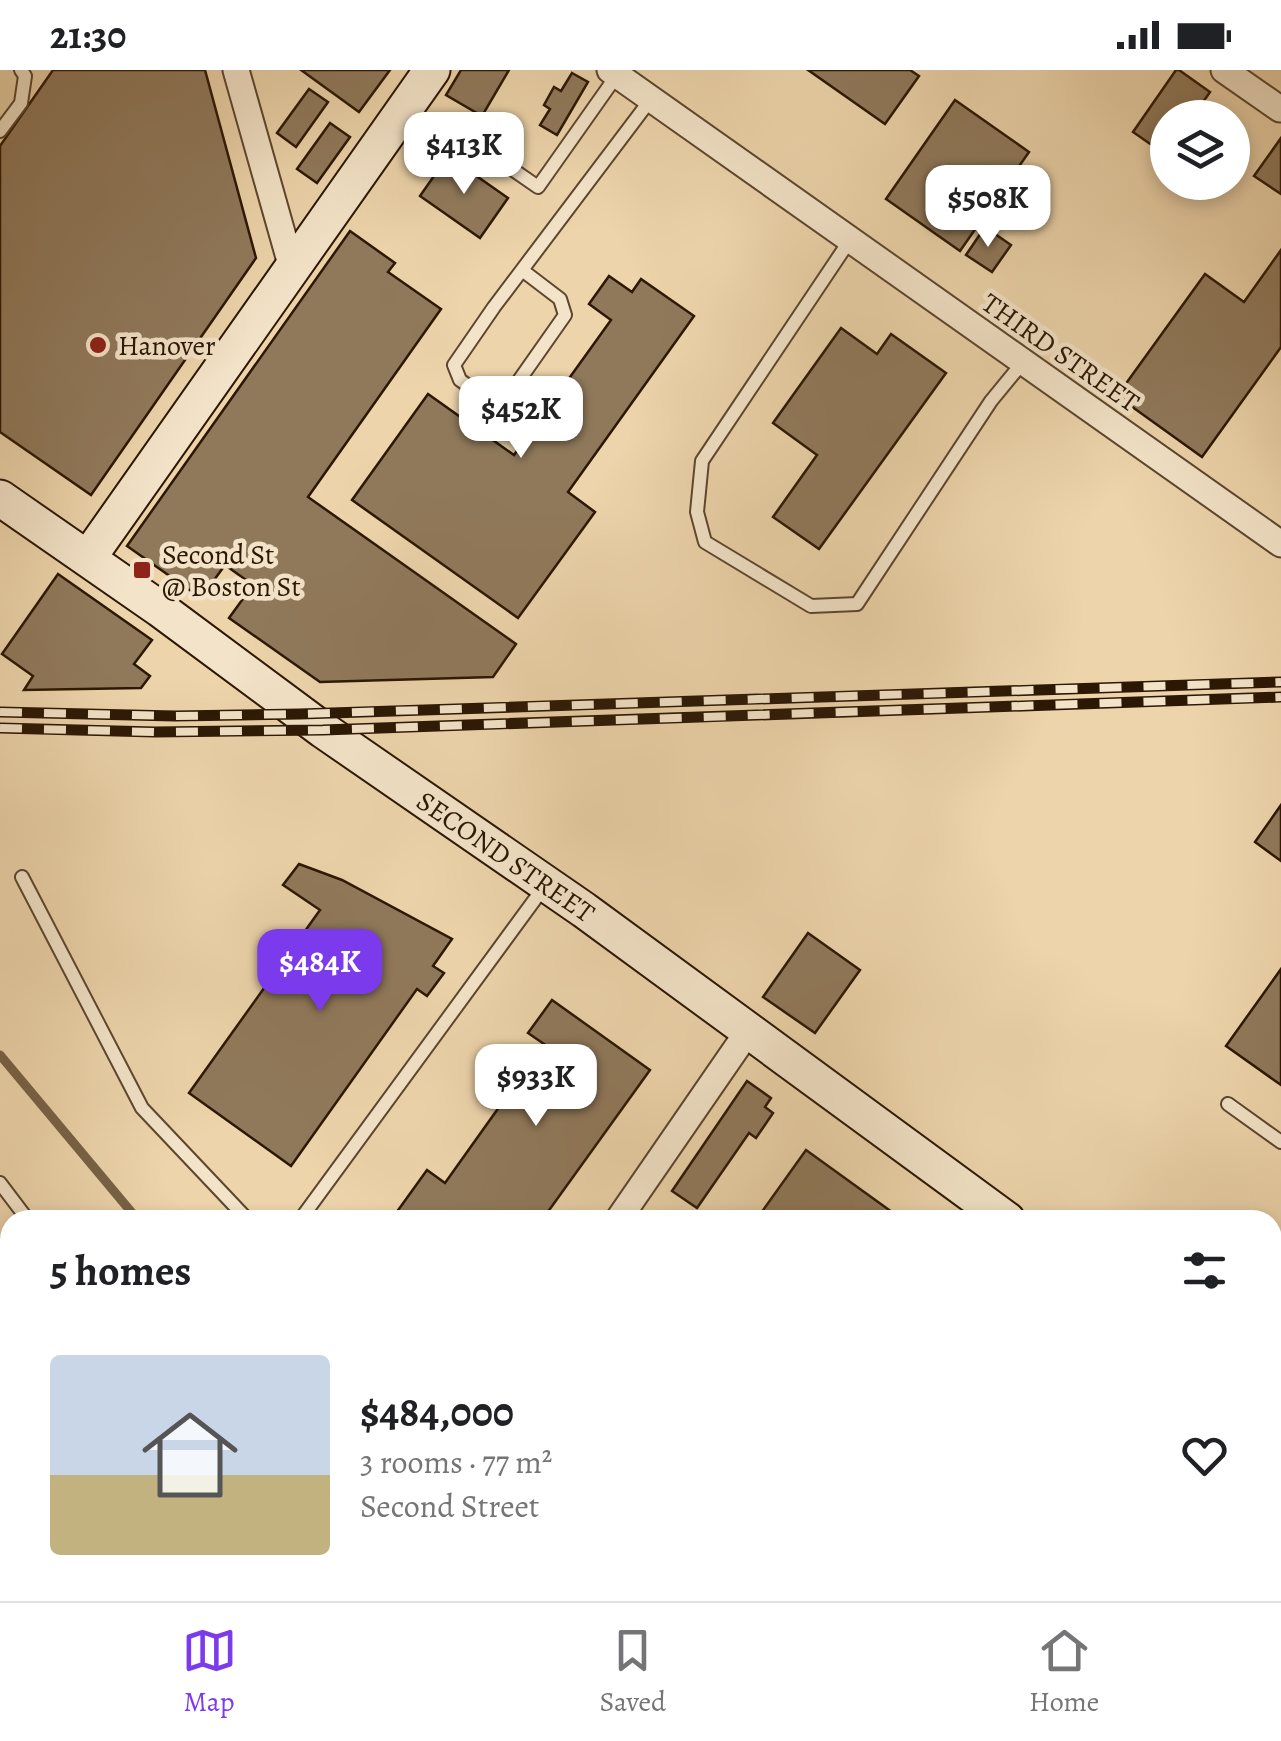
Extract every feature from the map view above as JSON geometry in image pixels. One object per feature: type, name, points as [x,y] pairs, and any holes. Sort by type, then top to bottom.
[{"type":"main road","points":[[88,558],[432,70]]},
{"type":"main road","name":"SECOND STREET","points":[[0,498],[750,1030],[993,1210]]},
{"type":"street","points":[[236,70],[292,268]]},
{"type":"street","points":[[1224,70],[1280,109]]},
{"type":"street","name":"THIRD STREET","points":[[614,72],[1281,544]]},
{"type":"street","points":[[625,1210],[750,1030]]},
{"type":"lane","points":[[0,131],[20,102],[25,76],[21,70]]},
{"type":"lane","points":[[400,114],[430,134],[493,156],[538,187],[614,72]]},
{"type":"lane","points":[[522,270],[560,298],[565,316],[506,399],[492,403],[460,380],[454,365],[494,307],[651,98]]},
{"type":"lane","points":[[850,240],[702,462],[697,512],[706,542],[811,606],[857,604],[991,401],[1023,362]]},
{"type":"lane","points":[[22,877],[142,1108],[239,1210]]},
{"type":"lane","points":[[307,1210],[546,884]]},
{"type":"lane","points":[[1228,1104],[1281,1142]]},
{"type":"lane","points":[[0,1183],[20,1210]]},
{"type":"building","name":"Hanover","points":[[53,70],[205,70],[256,258],[91,495],[0,432],[0,146]]},
{"type":"building","points":[[301,70],[390,70],[359,112]]},
{"type":"building","points":[[461,70],[509,70],[482,116],[446,95]]},
{"type":"building","points":[[808,70],[910,70],[919,76],[885,124]]},
{"type":"building","points":[[1176,70],[1210,92],[1204,100],[1155,100]]},
{"type":"building","points":[[572,73],[588,82],[557,135],[540,125],[550,109],[544,105],[554,87],[561,91]]},
{"type":"building","points":[[309,89],[328,102],[296,147],[277,133]]},
{"type":"building","points":[[955,100],[1029,152],[960,251],[886,199]]},
{"type":"building","points":[[1150,107],[1150,144],[1133,132]]},
{"type":"building","points":[[330,123],[350,137],[317,183],[297,169]]},
{"type":"building","points":[[1281,138],[1281,194],[1254,176]]},
{"type":"building","points":[[448,156],[508,198],[480,238],[420,196]]},
{"type":"building","points":[[985,227],[1011,245],[992,272],[966,255]]},
{"type":"building","points":[[350,231],[395,263],[388,272],[441,309],[308,497],[516,644],[493,677],[320,682],[229,618],[253,585],[225,565],[201,598],[127,546]]},
{"type":"building","points":[[1281,250],[1281,347],[1202,457],[1117,396],[1205,274],[1244,302]]},
{"type":"building","points":[[609,276],[632,292],[641,279],[694,316],[568,492],[595,512],[518,618],[352,500],[428,394],[514,455],[611,320],[589,304]]},
{"type":"building","points":[[841,328],[877,354],[891,334],[946,373],[819,549],[773,517],[817,455],[773,423]]},
{"type":"building","points":[[58,574],[152,640],[134,664],[150,676],[141,688],[24,690],[33,676],[2,654]]},
{"type":"building","points":[[1281,805],[1281,861],[1255,842]]},
{"type":"building","points":[[299,864],[342,880],[452,939],[433,966],[444,973],[427,996],[417,989],[291,1166],[189,1093],[320,910],[283,885]]},
{"type":"building","points":[[808,933],[860,970],[815,1033],[763,997]]},
{"type":"building","points":[[1281,969],[1281,1085],[1226,1046]]},
{"type":"building","points":[[552,1000],[650,1070],[549,1210],[398,1210],[427,1170],[445,1183],[544,1044],[528,1033]]},
{"type":"building","points":[[747,1081],[771,1098],[765,1107],[773,1113],[756,1138],[749,1133],[697,1208],[672,1191]]},
{"type":"building","points":[[806,1150],[889,1210],[763,1210]]},
{"type":"waterway","points":[[0,1055],[130,1210]]},
{"type":"railway","points":[[0,712],[300,714],[1281,682]]},
{"type":"railway","points":[[0,728],[155,732],[323,730],[1281,697]]},
{"type":"place","name":"Hanover","points":[[98,345]]},
{"type":"place","name":"Second St @ Boston St","points":[[142,570]]}]
